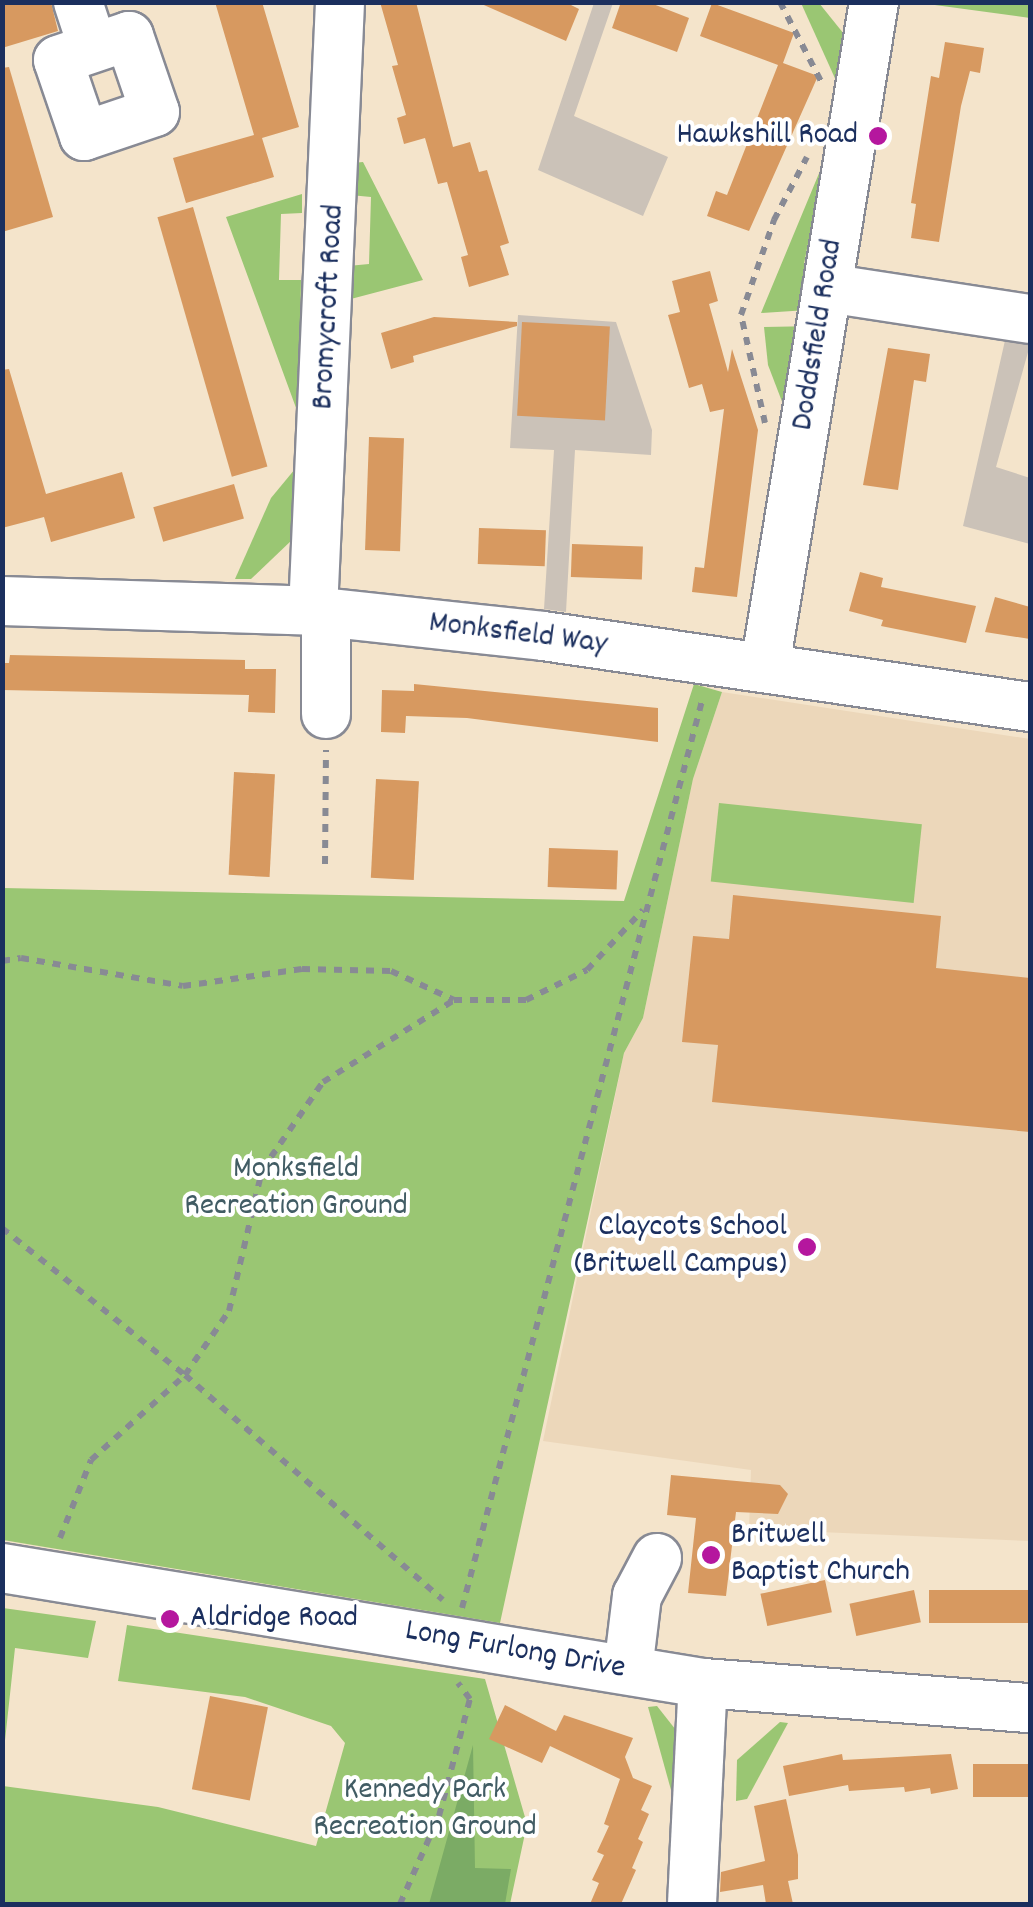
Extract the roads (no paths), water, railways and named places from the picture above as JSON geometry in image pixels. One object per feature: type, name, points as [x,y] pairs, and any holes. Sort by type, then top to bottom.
[{"type":"street","points":[[78,2],[93,48]]},
{"type":"street","name":"Bromycroft Road","points":[[326,714],[320,612],[340,2]]},
{"type":"street","name":"Doddsfield Road","points":[[765,667],[874,2]]},
{"type":"street","points":[[827,288],[1030,319]]},
{"type":"street","name":"Monksfield Way","points":[[2,601],[320,612],[713,660],[1030,707]]},
{"type":"street","points":[[628,1670],[638,1596],[656,1558]]},
{"type":"street","name":"Long Furlong Drive","points":[[2,1568],[703,1683],[1030,1708]]},
{"type":"street","points":[[692,1904],[703,1683]]},
{"type":"place","name":"Hawkshill Road","points":[[878,136]]},
{"type":"place","name":"Claycots School (Britwell Campus)","points":[[807,1247]]},
{"type":"place","name":"Britwell Baptist Church","points":[[711,1555]]},
{"type":"place","name":"Aldridge Road","points":[[170,1619]]},
{"type":"park label","name":"Monksfield Recreation Ground","points":[[296,1190]]},
{"type":"park label","name":"Kennedy Park Recreation Ground","points":[[425,1810]]}]
